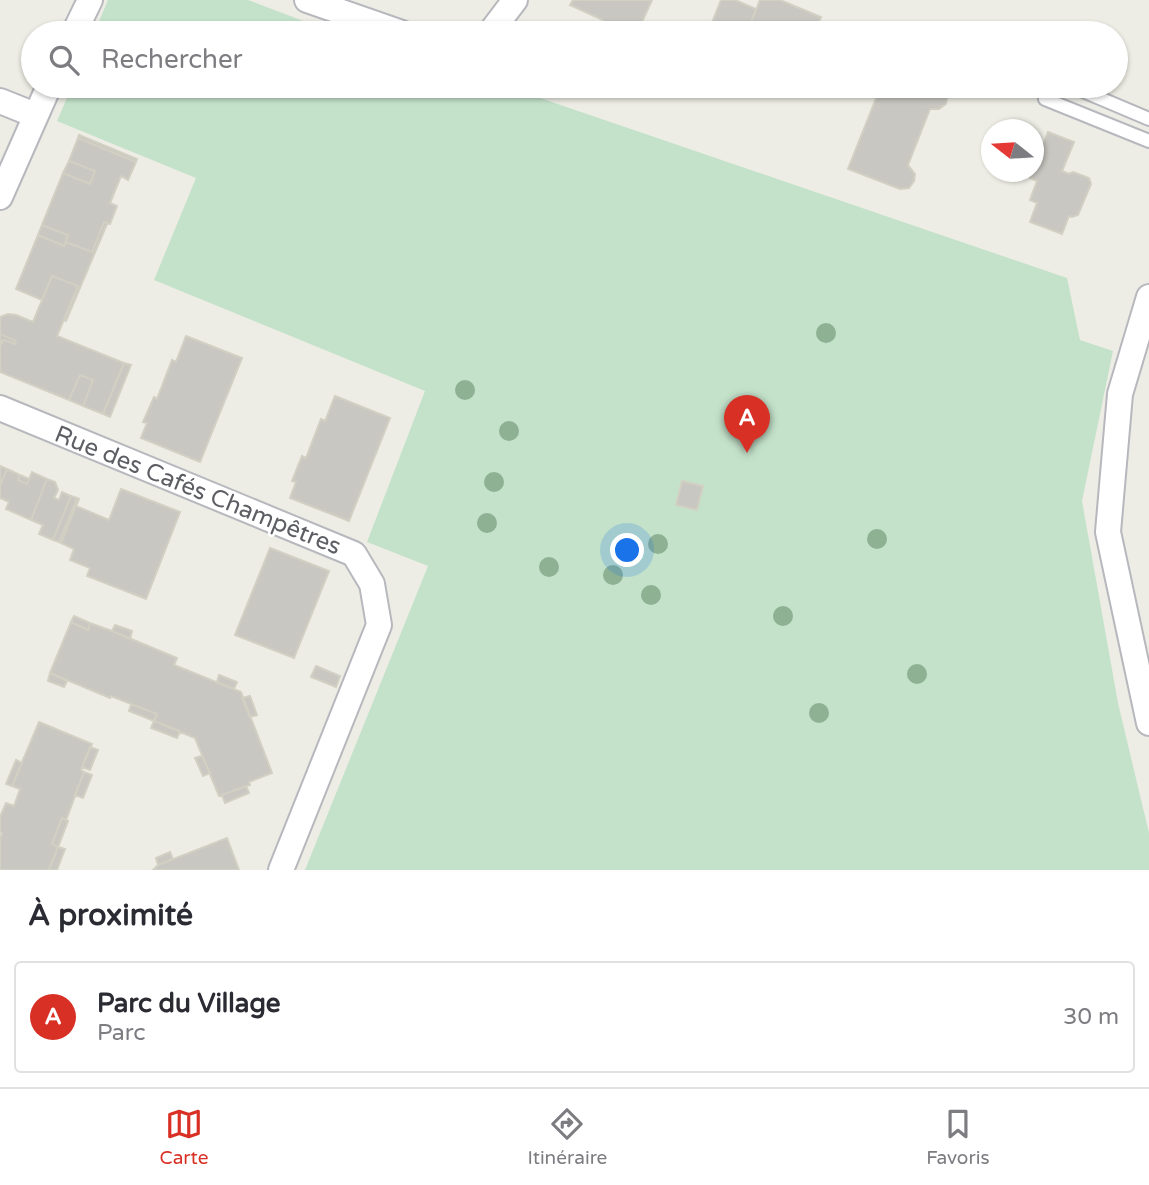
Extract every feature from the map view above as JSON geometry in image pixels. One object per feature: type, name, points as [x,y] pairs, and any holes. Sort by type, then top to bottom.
[{"type":"street","points":[[80,21],[90,0]]},
{"type":"street","points":[[307,0],[367,21]]},
{"type":"street","points":[[499,21],[515,0]]},
{"type":"street","points":[[0,197],[43,98]]},
{"type":"street","points":[[0,101],[35,115]]},
{"type":"street","points":[[1149,297],[1120,394],[1108,532],[1149,723]]},
{"type":"street","name":"Rue des Cafés Champêtres","points":[[0,408],[354,554],[372,584],[379,625],[281,870]]},
{"type":"lane","points":[[1099,98],[1149,119]]},
{"type":"lane","points":[[1045,99],[1149,141]]},
{"type":"green space","points":[[108,0],[248,0],[303,21],[99,21]]},
{"type":"green space","points":[[67,98],[540,98],[1067,278],[1080,340],[1113,351],[1082,501],[1118,703],[1149,833],[1149,870],[305,870],[428,566],[367,542],[425,391],[154,280],[196,178],[57,121]]},
{"type":"building","points":[[573,0],[652,0],[642,21],[603,21],[570,5]]},
{"type":"building","points":[[721,0],[735,0],[756,9],[751,21],[713,21]]},
{"type":"building","points":[[760,0],[780,0],[821,17],[819,21],[752,21]]},
{"type":"building","points":[[876,98],[947,98],[946,104],[939,109],[930,109],[908,165],[915,174],[909,188],[900,189],[848,169]]},
{"type":"building","points":[[1048,132],[1074,142],[1062,171],[1089,178],[1091,184],[1078,215],[1069,216],[1062,234],[1030,222],[1037,203],[1030,200],[1037,182],[1044,182],[1044,142]]},
{"type":"building","points":[[79,135],[137,159],[136,162],[78,138]]},
{"type":"building","points":[[78,138],[136,162],[128,180],[121,176],[110,203],[117,206],[110,224],[104,222],[92,252],[66,242],[68,235],[42,225],[63,173],[90,184],[95,171],[69,161]]},
{"type":"building","points":[[69,161],[95,171],[90,184],[63,173]]},
{"type":"building","points":[[104,222],[107,224],[66,321],[64,320],[78,286],[52,276],[42,300],[16,289],[38,235],[64,246],[66,242],[92,252]]},
{"type":"building","points":[[42,225],[68,235],[64,246],[38,235]]},
{"type":"building","points":[[52,276],[78,286],[57,336],[124,363],[103,414],[83,406],[93,380],[80,375],[69,400],[0,372],[0,346],[3,340],[15,344],[16,341],[0,334],[0,317],[16,315],[33,322]]},
{"type":"building","points":[[0,334],[16,341],[15,344],[3,340],[0,342]]},
{"type":"building","points":[[186,336],[242,358],[200,462],[141,438],[147,423],[143,422],[154,397],[157,399],[172,360],[176,362]]},
{"type":"building","points":[[124,363],[131,365],[110,417],[103,414]]},
{"type":"building","points":[[80,375],[93,380],[83,406],[69,400]]},
{"type":"building","points":[[335,396],[390,418],[349,521],[290,498],[296,482],[292,481],[302,456],[306,458],[321,419],[325,421]]},
{"type":"building","points":[[0,466],[7,469],[0,486]]},
{"type":"building","points":[[7,469],[20,475],[18,480],[27,484],[32,472],[47,479],[31,520],[6,509],[9,502],[0,498],[0,486]]},
{"type":"building","points":[[20,475],[29,479],[27,484],[18,480]]},
{"type":"building","points":[[47,479],[55,482],[58,490],[54,498],[59,500],[62,492],[71,496],[53,540],[39,534],[43,525],[31,520]]},
{"type":"building","points":[[682,481],[703,486],[697,510],[676,505]]},
{"type":"building","points":[[121,489],[180,512],[146,599],[87,576],[90,568],[70,560],[74,549],[61,543],[76,506],[109,520]]},
{"type":"building","points":[[71,496],[77,498],[59,542],[53,540]]},
{"type":"building","points":[[77,498],[79,499],[61,543],[59,542]]},
{"type":"building","points":[[270,548],[329,571],[294,658],[235,635]]},
{"type":"building","points":[[74,616],[90,623],[88,630],[71,622]]},
{"type":"building","points":[[71,622],[88,630],[90,623],[112,631],[177,658],[174,665],[241,692],[272,773],[249,782],[250,785],[219,796],[195,738],[154,721],[157,714],[50,673]]},
{"type":"building","points":[[115,625],[132,631],[130,639],[112,631]]},
{"type":"building","points":[[316,666],[340,676],[336,687],[311,677]]},
{"type":"building","points":[[50,673],[67,681],[64,687],[48,681]]},
{"type":"building","points":[[219,675],[237,682],[234,689],[217,682]]},
{"type":"building","points":[[250,696],[257,715],[250,717],[242,698]]},
{"type":"building","points":[[131,704],[157,714],[154,721],[129,711]]},
{"type":"building","points":[[154,721],[180,731],[177,738],[151,728]]},
{"type":"building","points":[[39,722],[92,744],[66,820],[62,818],[52,844],[58,847],[49,870],[0,870],[0,817],[6,803],[14,806],[20,789],[12,786]]},
{"type":"building","points":[[90,747],[98,750],[90,770],[82,767]]},
{"type":"building","points":[[202,756],[210,773],[203,776],[195,758]]},
{"type":"building","points":[[16,760],[22,763],[12,786],[6,784]]},
{"type":"building","points":[[84,772],[92,775],[83,798],[75,795]]},
{"type":"building","points":[[246,786],[249,793],[225,803],[222,795]]},
{"type":"building","points":[[62,818],[68,821],[58,847],[52,844]]},
{"type":"building","points":[[227,838],[239,870],[153,870],[158,865]]},
{"type":"building","points":[[58,847],[65,849],[57,870],[51,870],[49,869]]},
{"type":"building","points":[[170,852],[173,859],[158,865],[156,858]]},
{"type":"place","name":"Parc du Village","points":[[747,453]]}]
